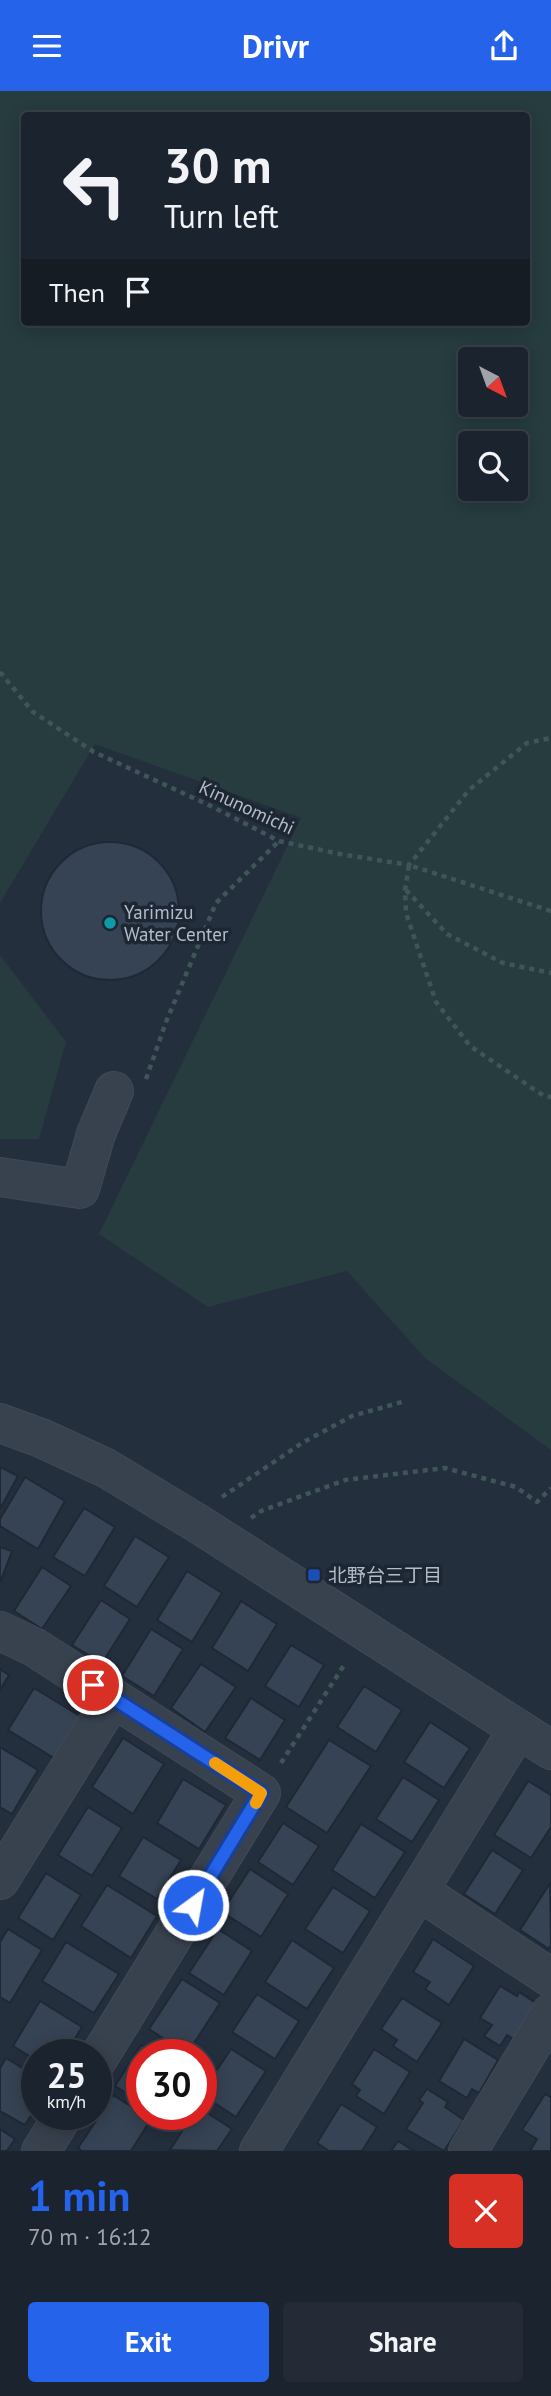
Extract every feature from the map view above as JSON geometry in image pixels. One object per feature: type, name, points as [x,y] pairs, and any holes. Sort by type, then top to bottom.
[{"type":"street","points":[[0,1177],[80,1189],[96,1133],[114,1091]]},
{"type":"street","points":[[0,1423],[41,1438],[106,1468],[210,1531],[551,1749]]},
{"type":"street","points":[[0,1631],[34,1647],[261,1793],[110,2039]]},
{"type":"street","points":[[0,1880],[113,1697]]},
{"type":"street","points":[[259,2151],[518,1729]]},
{"type":"street","points":[[419,1891],[551,1977]]},
{"type":"street","points":[[468,2151],[551,2013]]},
{"type":"street","points":[[41,2151],[54,2130]]},
{"type":"path","name":"Kinunomichi","points":[[0,672],[33,712],[94,752],[279,841],[409,865],[551,911]]},
{"type":"path","points":[[551,738],[527,743],[469,790],[409,865],[405,890],[406,913],[436,1002],[470,1046],[544,1096],[551,1097]]},
{"type":"path","points":[[114,1091],[148,1079],[166,1022],[216,903],[279,841]]},
{"type":"path","points":[[405,890],[447,934],[503,963],[551,973]]},
{"type":"path","points":[[210,1531],[226,1494],[302,1443],[352,1416],[402,1402]]},
{"type":"path","points":[[210,1531],[345,1480],[445,1468],[516,1487],[537,1502],[551,1488]]},
{"type":"path","points":[[261,1793],[366,1631]]},
{"type":"green space","points":[[0,91],[551,91],[551,1450],[425,1358],[347,1271],[208,1307],[99,1234],[301,818],[95,744],[0,903]]},
{"type":"green space","points":[[0,955],[66,1042],[39,1139],[0,1139]]},
{"type":"building","name":"Yarimizu Water Center","points":[[110,842],[136,848],[159,862],[173,885],[179,911],[173,937],[159,960],[136,974],[110,980],[84,974],[61,960],[47,937],[41,911],[47,885],[61,862],[84,848]]},
{"type":"building","points":[[0,1467],[18,1476],[0,1509]]},
{"type":"building","points":[[25,1477],[65,1501],[38,1549],[0,1526],[0,1519]]},
{"type":"building","points":[[84,1508],[115,1527],[85,1576],[53,1557]]},
{"type":"building","points":[[135,1536],[169,1557],[137,1607],[104,1586]]},
{"type":"building","points":[[0,1547],[12,1551],[0,1583]]},
{"type":"building","points":[[42,1567],[71,1586],[42,1629],[14,1611]]},
{"type":"building","points":[[187,1571],[222,1593],[192,1642],[157,1620]]},
{"type":"building","points":[[101,1600],[130,1619],[102,1663],[72,1645]]},
{"type":"building","points":[[241,1601],[277,1624],[248,1671],[212,1648]]},
{"type":"building","points":[[151,1629],[183,1649],[154,1696],[122,1676]]},
{"type":"building","points":[[291,1645],[324,1665],[299,1707],[265,1686]]},
{"type":"building","points":[[201,1664],[236,1687],[205,1732],[171,1708]]},
{"type":"building","points":[[0,1669],[9,1675],[0,1690]]},
{"type":"building","points":[[364,1686],[402,1710],[376,1752],[337,1727]]},
{"type":"building","points":[[34,1688],[80,1716],[54,1758],[8,1730]]},
{"type":"building","points":[[251,1698],[285,1720],[260,1760],[225,1738]]},
{"type":"building","points":[[430,1722],[470,1748],[444,1788],[404,1762]]},
{"type":"building","points":[[123,1738],[164,1764],[133,1814],[92,1787]]},
{"type":"building","points":[[329,1740],[371,1766],[327,1833],[286,1807]]},
{"type":"building","points":[[0,1747],[38,1770],[12,1814],[0,1807]]},
{"type":"building","points":[[403,1777],[439,1800],[412,1842],[376,1819]]},
{"type":"building","points":[[183,1779],[226,1805],[199,1849],[157,1823]]},
{"type":"building","points":[[528,1781],[551,1795],[551,1827],[531,1858],[494,1835]]},
{"type":"building","points":[[88,1807],[122,1828],[92,1876],[58,1855]]},
{"type":"building","points":[[283,1823],[319,1846],[293,1885],[258,1862]]},
{"type":"building","points":[[361,1824],[405,1852],[375,1898],[332,1870]]},
{"type":"building","points":[[143,1837],[181,1860],[157,1899],[119,1876]]},
{"type":"building","points":[[492,1850],[523,1870],[495,1914],[464,1894]]},
{"type":"building","points":[[250,1869],[288,1894],[261,1937],[222,1912]]},
{"type":"building","points":[[46,1873],[81,1895],[53,1940],[18,1918]]},
{"type":"building","points":[[550,1883],[551,1945],[549,1949],[520,1930]]},
{"type":"building","points":[[107,1885],[157,1916],[131,1958],[81,1926]]},
{"type":"building","points":[[333,1887],[370,1911],[343,1953],[305,1929]]},
{"type":"building","points":[[8,1929],[42,1950],[10,2003],[0,1997],[0,1942]]},
{"type":"building","points":[[218,1929],[252,1951],[224,1995],[189,1973]]},
{"type":"building","points":[[433,1939],[474,1966],[449,2005],[425,1989],[430,1982],[413,1972]]},
{"type":"building","points":[[292,1940],[334,1968],[307,2009],[265,1982]]},
{"type":"building","points":[[66,1942],[119,1974],[94,2013],[42,1981]]},
{"type":"building","points":[[182,1979],[220,2003],[197,2039],[164,2039],[149,2029]]},
{"type":"building","points":[[500,1986],[517,1996],[519,1992],[539,2005],[517,2041],[507,2035],[500,2046],[484,2036],[492,2025],[480,2018]]},
{"type":"building","points":[[257,1994],[299,2021],[275,2059],[232,2032]]},
{"type":"building","points":[[402,1998],[442,2023],[417,2062],[393,2046],[397,2040],[381,2029]]},
{"type":"building","points":[[40,2001],[82,2027],[75,2039],[21,2039],[21,2051],[13,2046]]},
{"type":"building","points":[[464,2039],[498,2060],[479,2093],[472,2089],[467,2098],[439,2081]]},
{"type":"building","points":[[231,2049],[266,2071],[236,2117],[217,2105],[217,2070]]},
{"type":"building","points":[[374,2049],[410,2072],[384,2114],[356,2096],[360,2090],[352,2084]]},
{"type":"building","points":[[6,2058],[21,2067],[21,2123],[0,2111],[0,2068]]},
{"type":"building","points":[[126,2069],[126,2093],[115,2086]]},
{"type":"building","points":[[427,2089],[448,2102],[445,2107],[464,2120],[444,2151],[406,2129],[423,2103],[419,2100]]},
{"type":"building","points":[[545,2094],[551,2097],[551,2151],[530,2151],[537,2139],[522,2130]]},
{"type":"building","points":[[112,2097],[126,2103],[126,2130],[144,2130],[131,2151],[82,2151],[78,2148],[90,2130],[112,2130]]},
{"type":"building","points":[[341,2104],[377,2127],[362,2151],[329,2151],[317,2143]]},
{"type":"building","points":[[217,2119],[232,2129],[217,2151],[170,2150],[183,2130],[217,2130]]},
{"type":"building","points":[[0,2129],[15,2139],[7,2151],[0,2151]]},
{"type":"building","points":[[398,2141],[414,2151],[391,2151]]},
{"type":"slow traffic","points":[[215,1763],[261,1793],[256,1803]]},
{"type":"place","name":"Yarimizu Water Center","points":[[110,923]]},
{"type":"place","name":"北野台三丁目","points":[[314,1575]]},
{"type":"route","points":[[93,1685],[261,1793],[193,1905]]}]
